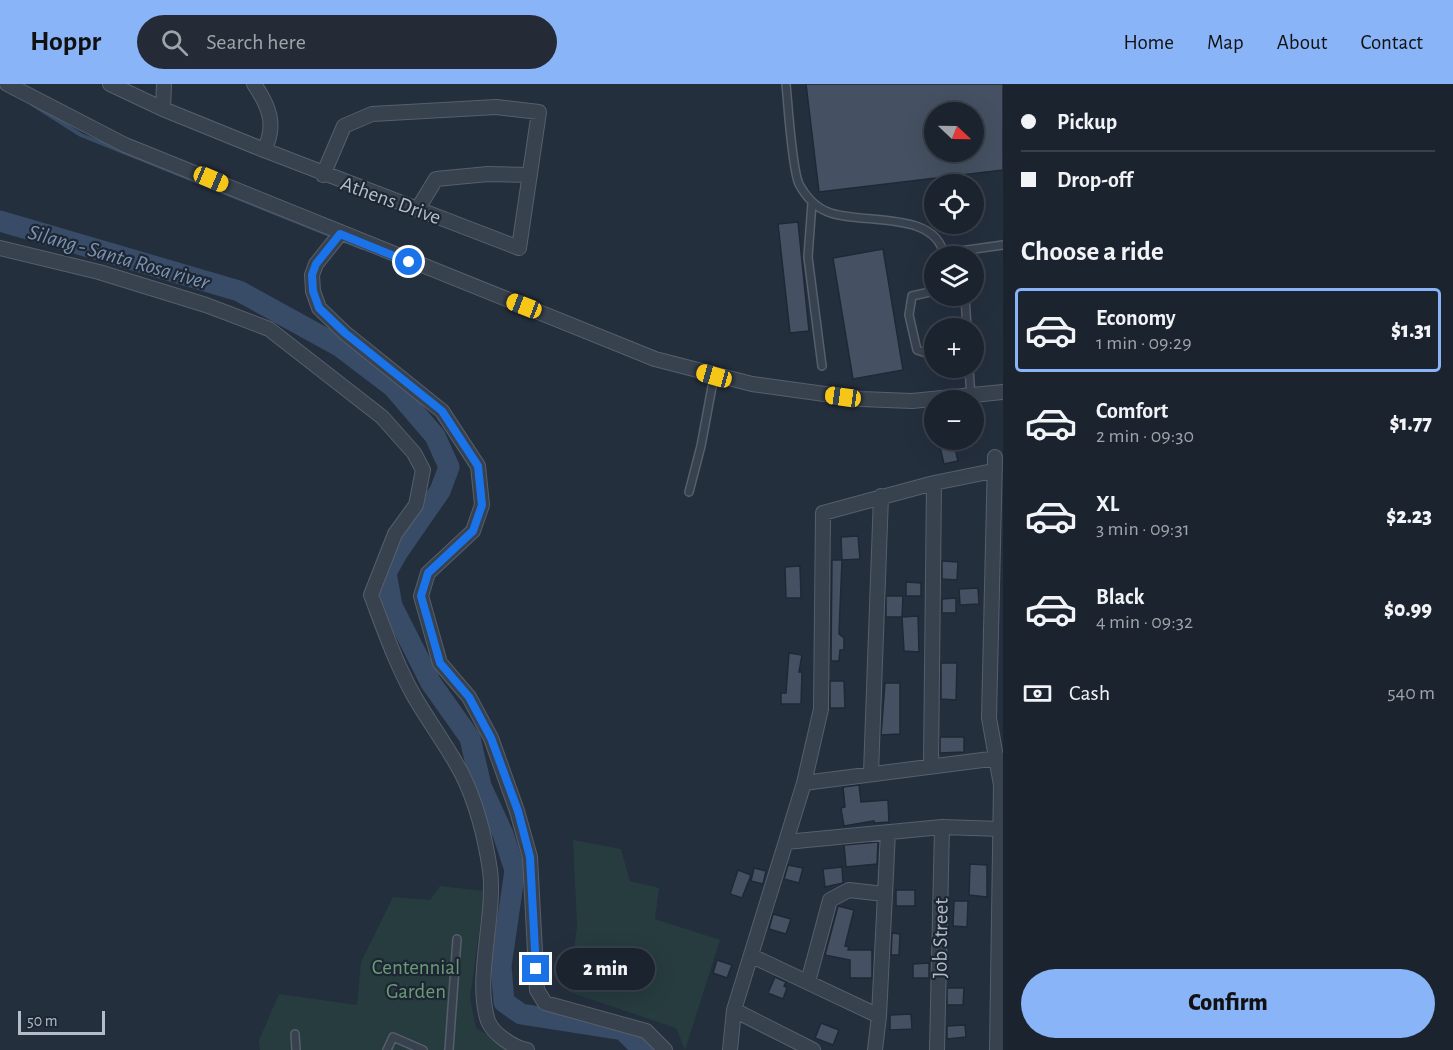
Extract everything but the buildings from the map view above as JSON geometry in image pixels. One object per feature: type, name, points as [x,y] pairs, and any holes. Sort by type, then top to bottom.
[{"type":"street","points":[[8,84],[125,146],[655,359],[714,376],[861,399],[924,400]]},
{"type":"street","name":"Athens Drive","points":[[110,84],[163,109],[323,175],[519,248],[530,174]]},
{"type":"street","points":[[163,109],[164,84]]},
{"type":"street","points":[[254,84],[271,117],[270,139],[264,150]]},
{"type":"street","points":[[323,175],[344,126],[372,114],[496,107],[539,112],[530,174],[488,174],[436,179],[417,210]]},
{"type":"street","points":[[340,234],[316,264],[312,275],[313,291],[319,308],[345,333],[442,411],[478,466],[482,505],[473,531],[428,573],[421,596],[440,663],[469,697],[491,738],[518,811],[530,857],[537,990],[545,1003],[646,1031],[665,1050]]},
{"type":"street","points":[[0,248],[99,272],[185,298],[269,329],[382,417],[414,453],[423,470],[416,505],[395,534],[371,595],[388,641],[414,695],[463,776],[483,829],[490,874],[485,991],[489,1022],[503,1038],[520,1049],[527,1050]]},
{"type":"street","points":[[984,395],[1003,392]]},
{"type":"street","points":[[995,457],[990,718],[1001,785],[997,1050]]},
{"type":"street","points":[[730,1050],[734,1010],[804,783],[821,709],[823,513],[881,496],[993,471]]},
{"type":"street","points":[[931,765],[934,483]]},
{"type":"street","points":[[871,773],[881,496]]},
{"type":"street","points":[[804,783],[998,758]]},
{"type":"street","points":[[786,842],[942,827],[1001,829]]},
{"type":"street","name":"Job Street","points":[[937,1050],[942,827]]},
{"type":"street","points":[[875,1050],[879,1016],[888,832]]},
{"type":"street","points":[[808,982],[830,900],[849,890],[884,894]]},
{"type":"street","points":[[752,956],[879,1016]]},
{"type":"street","points":[[734,1010],[813,1050]]},
{"type":"lane","points":[[786,84],[798,182],[812,202],[830,213],[908,223],[934,237],[941,246]]},
{"type":"lane","points":[[812,202],[808,257],[822,366]]},
{"type":"lane","points":[[984,248],[1003,245]]},
{"type":"lane","points":[[924,293],[912,296],[909,315],[917,350],[924,352]]},
{"type":"lane","points":[[689,492],[701,446],[714,376]]},
{"type":"lane","points":[[449,1050],[457,939]]},
{"type":"lane","points":[[295,1034],[296,1050]]},
{"type":"lane","points":[[387,1050],[393,1037],[423,1050]]},
{"type":"green space","points":[[573,840],[621,849],[630,881],[659,888],[655,919],[720,940],[685,1050],[676,1028],[569,992],[577,926]]},
{"type":"green space","name":"Centennial Garden","points":[[440,886],[485,891],[470,998],[476,1028],[512,1050],[260,1050],[259,1040],[279,994],[357,1005],[361,962],[393,897],[430,900]]},
{"type":"waterway","points":[[32,104],[81,135],[362,248]]},
{"type":"waterway","name":"Silang - Santa Rosa river","points":[[0,221],[239,291],[339,346],[393,387],[435,436],[449,467],[440,491],[397,553],[386,573],[392,606],[431,683],[470,738],[481,786],[503,834],[515,870],[501,966],[504,1002],[521,1014],[623,1030],[643,1050]]},
{"type":"route","points":[[409,262],[340,234],[316,264],[312,275],[313,291],[319,308],[345,333],[403,377],[442,411],[456,429],[478,466],[482,505],[473,531],[452,548],[428,573],[421,596],[440,663],[469,697],[491,738],[518,811],[530,857],[535,916],[536,969]]}]
